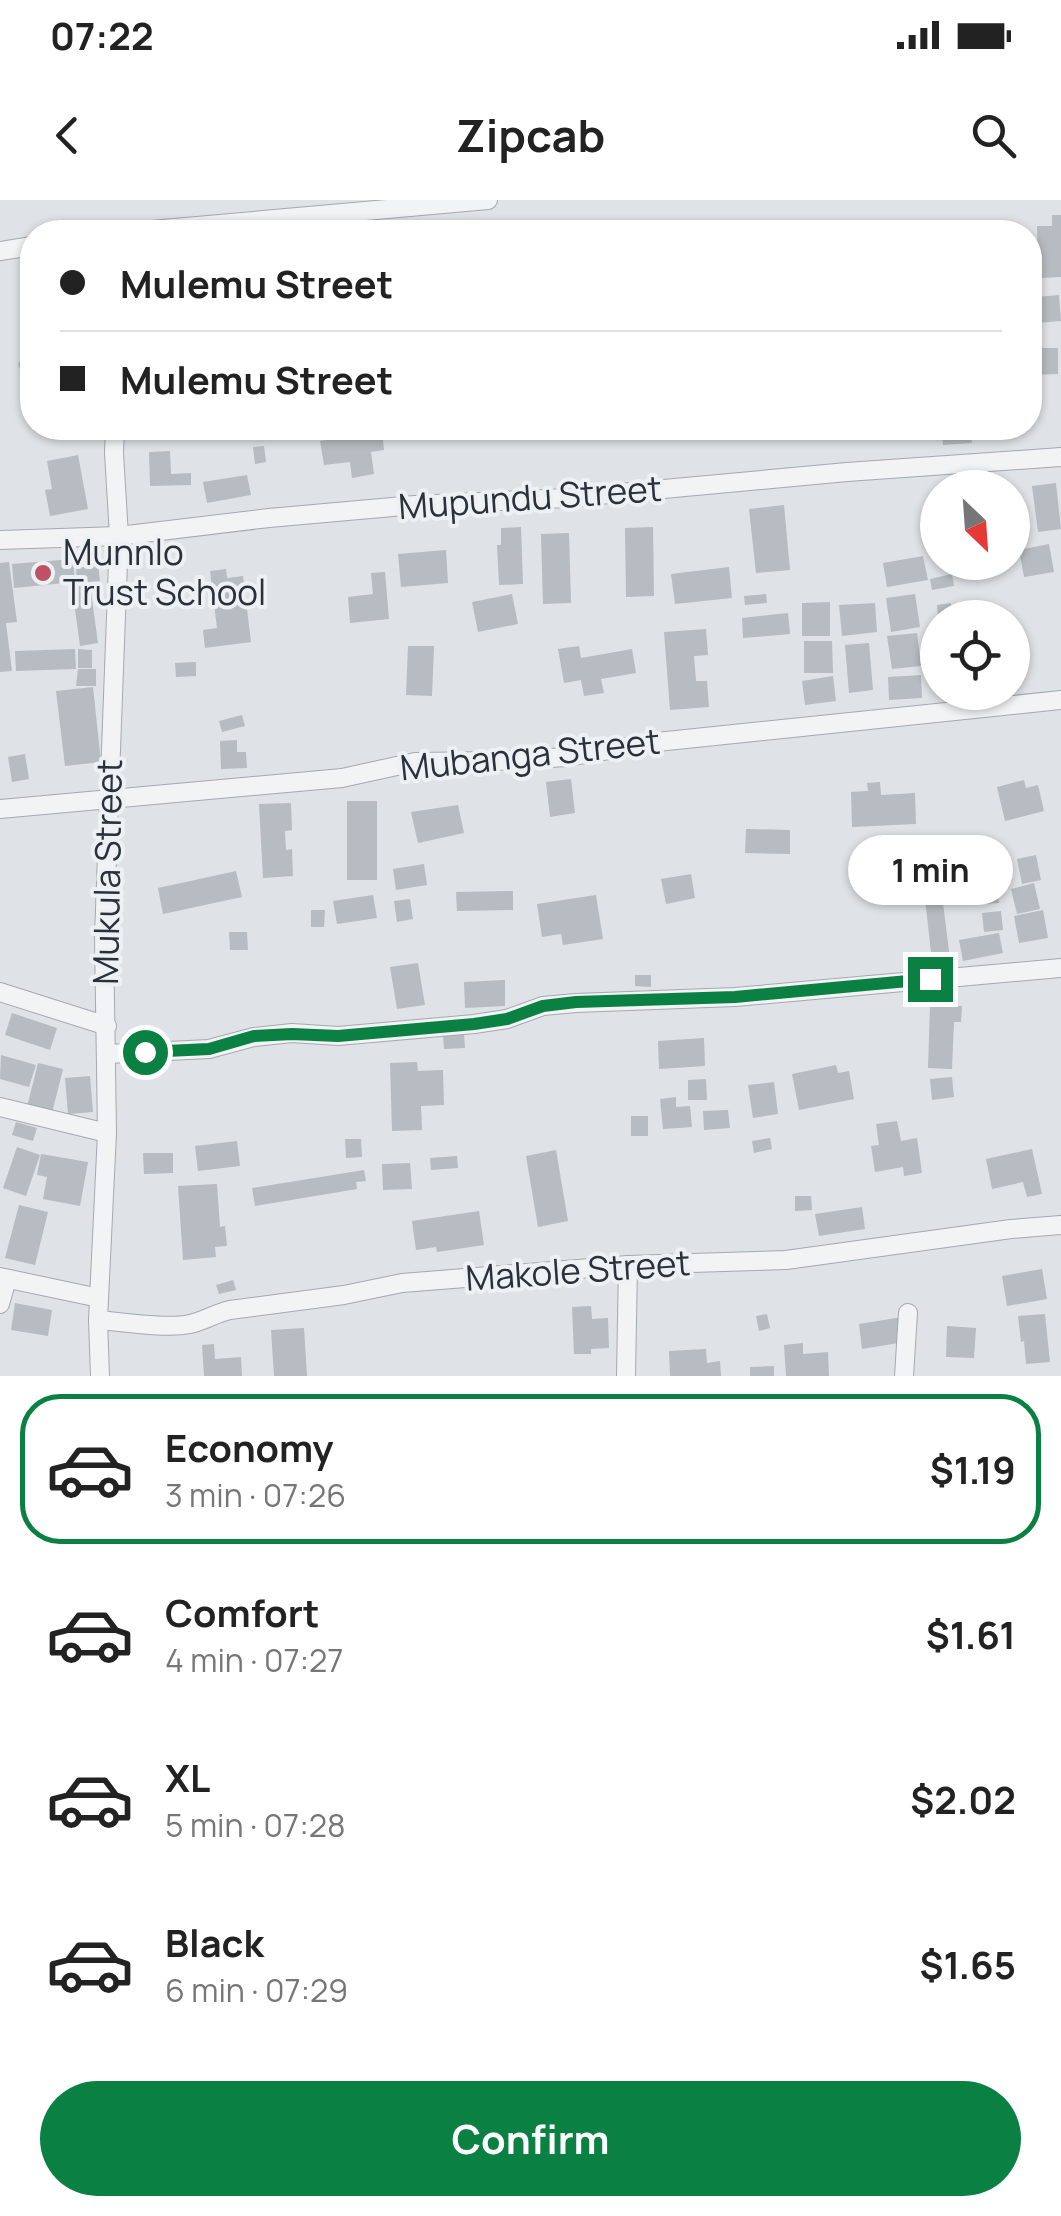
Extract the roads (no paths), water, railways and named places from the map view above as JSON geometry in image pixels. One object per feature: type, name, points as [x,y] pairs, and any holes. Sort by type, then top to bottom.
[{"type":"street","points":[[242,220],[385,205],[488,200]]},
{"type":"street","name":"Mukula Street","points":[[100,1376],[98,1320],[108,1054],[104,936],[119,536],[115,440]]},
{"type":"street","name":"Mupundu Street","points":[[0,540],[119,536],[397,507],[566,498],[1061,456]]},
{"type":"street","name":"Mubanga Street","points":[[0,809],[342,778],[415,762],[568,757],[656,742],[1061,700]]},
{"type":"street","points":[[108,1054],[209,1049],[254,1036],[338,1036],[474,1024],[507,1019],[543,1006],[576,1002],[735,997],[1061,968]]},
{"type":"street","points":[[0,992],[106,1026]]},
{"type":"street","points":[[0,1106],[107,1134]]},
{"type":"street","name":"Makole Street","points":[[98,1320],[181,1326],[230,1310],[402,1283],[628,1264],[786,1260],[1061,1225]]},
{"type":"street","points":[[626,1376],[628,1264]]},
{"type":"street","points":[[0,1304],[4,1278],[99,1298]]},
{"type":"street","points":[[904,1376],[908,1313]]},
{"type":"place","name":"Munnlo Trust School","points":[[43,573]]}]
